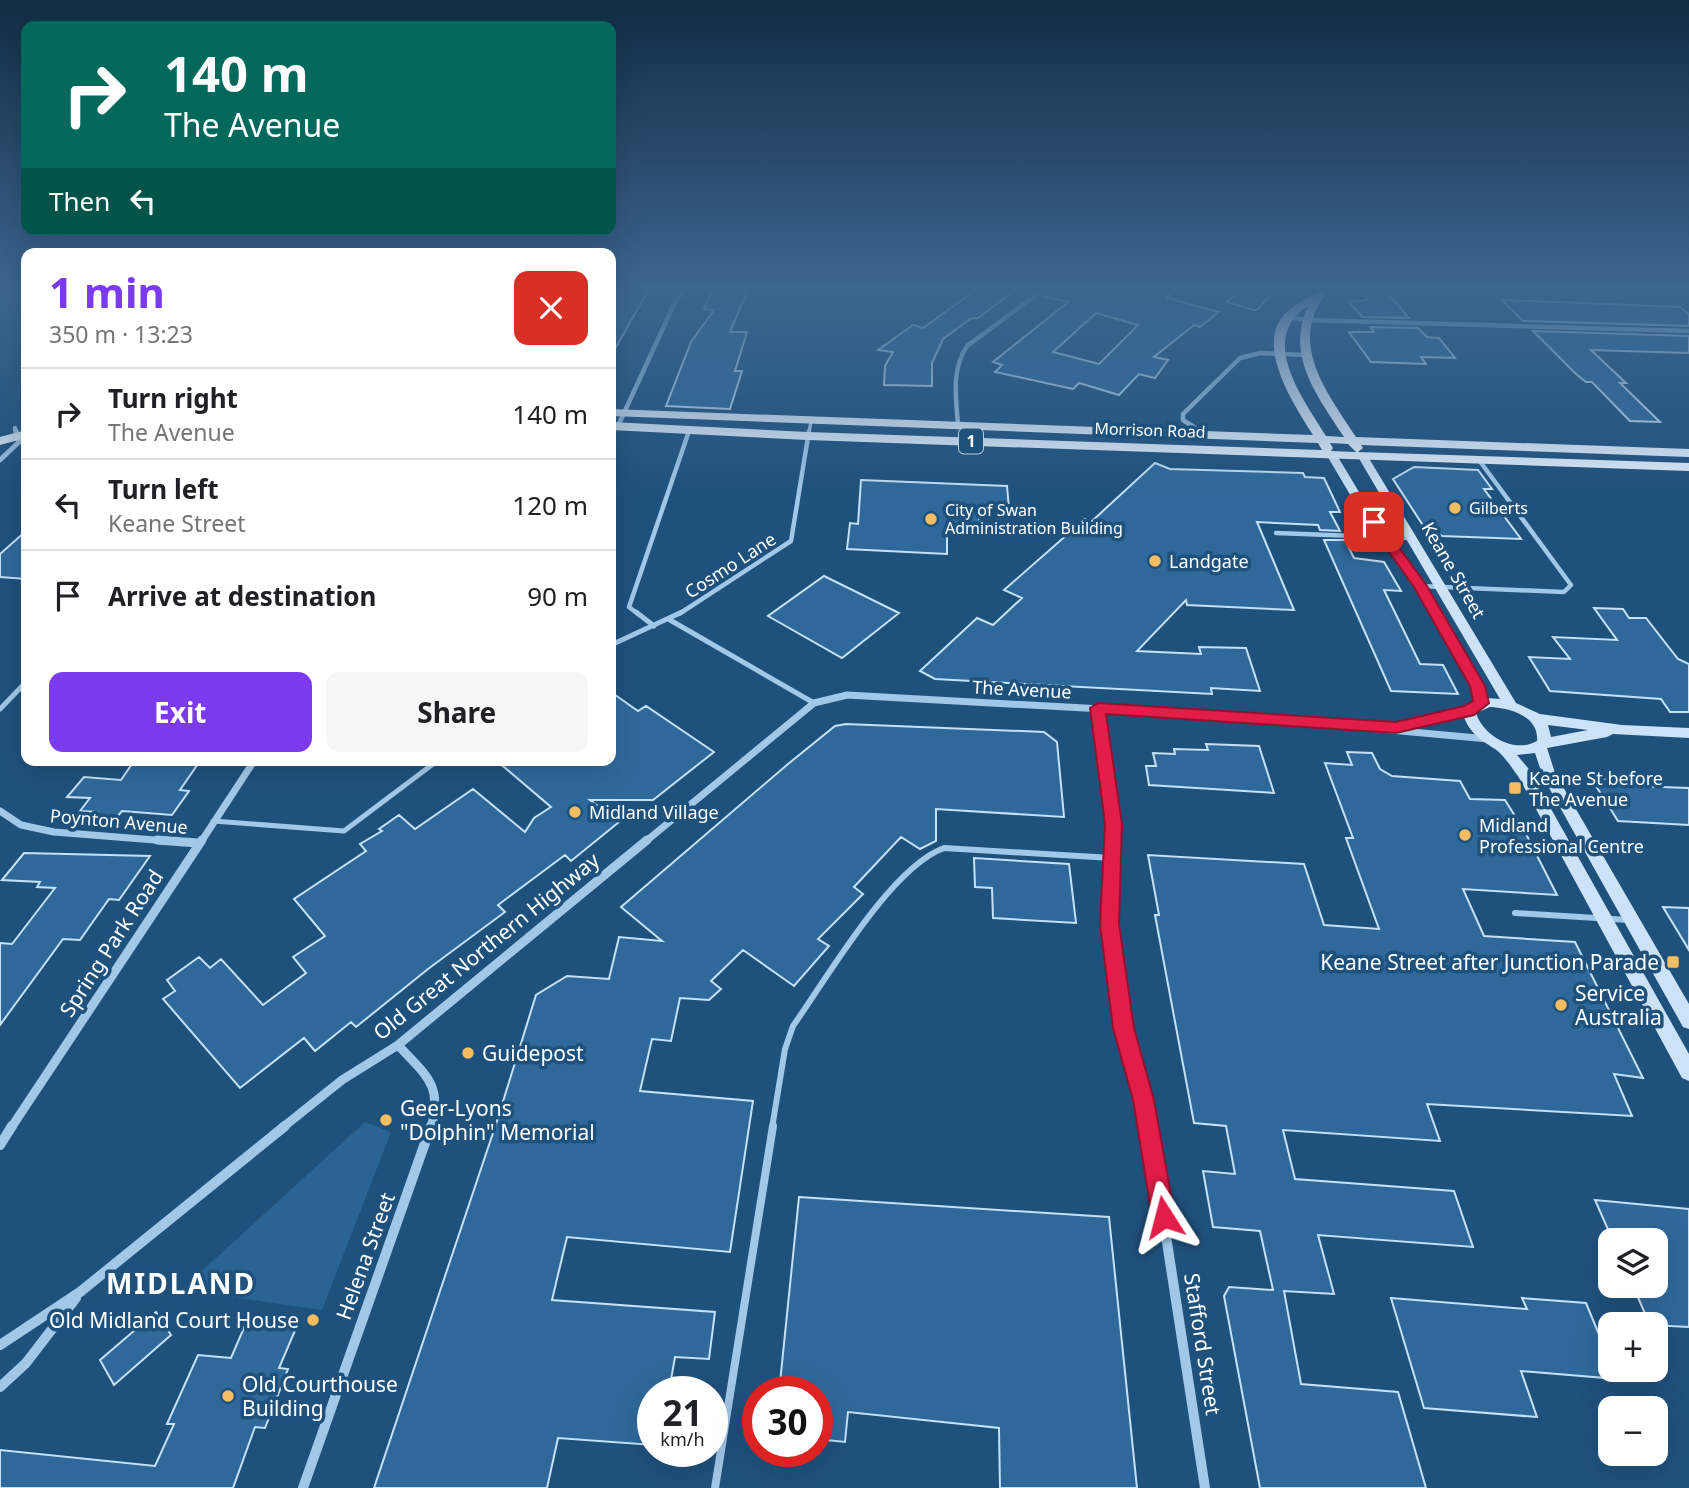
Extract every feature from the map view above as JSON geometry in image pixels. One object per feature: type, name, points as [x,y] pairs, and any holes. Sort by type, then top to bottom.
[{"type":"main road","points":[[1281,358],[1331,454]]},
{"type":"main road","points":[[1307,358],[1315,378],[1362,455]]},
{"type":"main road","name":"Morrison Road","points":[[616,420],[958,425],[1689,453]]},
{"type":"main road","name":"Morrison Road","points":[[616,420],[689,430],[808,436],[1689,467]]},
{"type":"main road","points":[[0,432],[21,431]]},
{"type":"main road","points":[[0,441],[21,431]]},
{"type":"street","points":[[616,420],[647,358]]},
{"type":"street","points":[[958,358],[956,368],[958,425]]},
{"type":"street","points":[[1207,435],[1188,425],[1183,420],[1184,414],[1240,358]]},
{"type":"street","points":[[0,460],[14,449],[19,442],[21,431]]},
{"type":"street","points":[[1331,454],[1363,508],[1420,586],[1478,686],[1472,722],[1523,772],[1689,1072]]},
{"type":"street","name":"Keane Street","points":[[1362,455],[1511,705]]},
{"type":"street","name":"The Avenue","points":[[814,703],[847,695],[1098,708],[1396,728],[1494,742]]},
{"type":"street","points":[[1475,707],[1495,702],[1511,705],[1534,718],[1543,728],[1542,745],[1548,773],[1689,1021]]},
{"type":"street","name":"Old Great Northern Highway","points":[[0,1345],[80,1292],[342,1080],[398,1045],[814,703]]},
{"type":"street","name":"The Avenue","points":[[1396,728],[1475,707]]},
{"type":"street","name":"Stafford Street","points":[[1098,708],[1114,824],[1110,924],[1124,1028],[1147,1116],[1205,1488]]},
{"type":"street","points":[[1534,718],[1622,730],[1689,733]]},
{"type":"street","points":[[1494,742],[1524,751],[1622,730]]},
{"type":"street","name":"Spring Park Road","points":[[0,1144],[251,766]]},
{"type":"street","name":"Poynton Avenue","points":[[0,811],[21,825],[54,832],[198,843]]},
{"type":"street","name":"Helena Street","points":[[303,1488],[432,1125],[437,1096],[429,1079],[398,1045]]},
{"type":"street","name":"Old Great Northern Highway","points":[[0,1387],[26,1363],[80,1292]]},
{"type":"lane","name":"Cosmo Lane","points":[[616,643],[670,620],[791,541],[811,421]]},
{"type":"lane","points":[[654,626],[629,607],[689,430]]},
{"type":"lane","points":[[1420,586],[1564,592],[1571,585],[1478,459]]},
{"type":"lane","points":[[1276,533],[1413,538]]},
{"type":"lane","points":[[670,620],[814,703]]},
{"type":"lane","points":[[0,709],[21,687]]},
{"type":"lane","points":[[213,821],[344,831],[431,766]]},
{"type":"lane","points":[[715,1488],[785,1049],[793,1026],[884,897],[930,853],[944,848],[1112,858]]},
{"type":"lane","points":[[1515,913],[1632,920]]},
{"type":"shaded area","points":[[365,1122],[391,1132],[322,1310],[181,1290]]},
{"type":"building","points":[[685,358],[739,358],[735,371],[742,371],[730,409],[666,406]]},
{"type":"building","points":[[889,358],[934,358],[932,386],[884,385],[885,366]]},
{"type":"building","points":[[997,358],[1078,358],[1099,364],[1105,358],[1168,360],[1155,378],[1139,374],[1119,395],[1079,383],[1073,389],[995,372],[1002,365],[993,362]]},
{"type":"building","points":[[1368,358],[1422,358],[1426,364],[1371,362]]},
{"type":"building","points":[[1560,358],[1600,358],[1626,383],[1620,383],[1660,422],[1630,421],[1592,382],[1586,382]]},
{"type":"building","name":"Landgate","points":[[1155,463],[1170,469],[1303,473],[1305,477],[1324,478],[1340,512],[1330,512],[1340,531],[1320,530],[1318,525],[1257,522],[1294,610],[1187,605],[1186,600],[1137,651],[1201,654],[1199,647],[1246,648],[1260,691],[1211,688],[1212,694],[935,679],[920,671],[977,618],[993,625],[1022,598],[1004,590],[1085,519],[1091,522]]},
{"type":"building","name":"Gilberts","points":[[1414,467],[1478,470],[1492,489],[1484,489],[1521,539],[1442,536],[1424,527],[1393,479]]},
{"type":"building","name":"City of Swan Administration Building","points":[[861,480],[1007,486],[1009,509],[979,508],[980,534],[947,532],[947,554],[847,549],[850,523],[858,524]]},
{"type":"building","points":[[21,535],[21,579],[0,577],[0,554]]},
{"type":"building","points":[[1324,540],[1345,540],[1354,558],[1384,562],[1401,591],[1384,590],[1420,664],[1443,665],[1458,694],[1391,691]]},
{"type":"building","points":[[824,576],[899,613],[842,658],[768,616]]},
{"type":"building","points":[[1594,608],[1623,609],[1629,618],[1646,618],[1678,659],[1689,664],[1689,712],[1670,712],[1661,699],[1550,691],[1529,657],[1570,659],[1553,637],[1617,640]]},
{"type":"building","points":[[616,696],[638,711],[646,706],[714,752],[653,800],[590,800],[619,822],[571,861],[565,855],[498,905],[505,912],[356,1027],[351,1022],[315,1051],[304,1038],[240,1088],[163,999],[175,991],[167,980],[199,957],[210,968],[221,959],[263,1005],[306,973],[293,957],[325,936],[294,899],[366,851],[360,844],[382,831],[379,829],[399,815],[415,829],[473,789],[525,832],[534,818],[551,807],[503,766],[616,766]]},
{"type":"building","points":[[846,724],[1044,732],[1057,742],[1064,817],[936,809],[936,841],[920,849],[901,837],[854,887],[863,894],[818,939],[829,946],[794,986],[743,950],[711,981],[721,989],[709,1000],[680,998],[671,1041],[652,1039],[640,1091],[753,1101],[730,1252],[567,1237],[552,1300],[715,1312],[709,1359],[675,1357],[672,1376],[637,1376],[637,1444],[558,1438],[547,1488],[374,1488],[496,1124],[536,995],[567,976],[609,979],[619,937],[662,941],[621,907],[835,726]]},
{"type":"building","points":[[1206,744],[1259,746],[1274,793],[1149,785],[1146,766],[1156,766],[1153,753],[1175,754],[1174,749],[1208,750]]},
{"type":"building","points":[[1347,752],[1372,753],[1380,769],[1392,776],[1460,781],[1470,799],[1505,800],[1525,832],[1557,895],[1463,889],[1484,936],[1575,942],[1643,1078],[1614,1074],[1632,1116],[1427,1104],[1440,1141],[1283,1130],[1295,1179],[1454,1191],[1473,1247],[1318,1235],[1334,1294],[1284,1291],[1301,1384],[1398,1392],[1426,1488],[1260,1488],[1224,1296],[1229,1287],[1273,1290],[1260,1231],[1213,1227],[1203,1171],[1235,1174],[1226,1126],[1194,1123],[1155,915],[1159,915],[1148,855],[1304,864],[1324,925],[1379,929],[1346,838],[1353,838],[1325,763],[1352,765]]},
{"type":"building","points":[[131,766],[197,766],[180,790],[189,791],[172,815],[122,811],[117,817],[94,816],[97,812],[80,811],[90,798],[67,797],[84,777],[121,780]]},
{"type":"building","points":[[1591,778],[1633,780],[1637,786],[1689,788],[1689,825],[1618,821]]},
{"type":"building","points":[[24,853],[150,856],[119,900],[109,899],[80,940],[63,939],[0,1025],[0,943],[12,944],[55,888],[37,887],[40,882],[2,880]]},
{"type":"building","points":[[974,858],[1069,864],[1076,923],[993,918],[992,888],[975,887]]},
{"type":"building","points":[[1663,907],[1689,908],[1689,950]]},
{"type":"building","points":[[799,1197],[1109,1217],[1137,1488],[1000,1488],[999,1428],[848,1412],[845,1442],[833,1441],[833,1376],[781,1376]]},
{"type":"building","points":[[1595,1200],[1689,1209],[1689,1327],[1668,1326],[1668,1312],[1644,1312],[1638,1298],[1668,1298],[1668,1228],[1607,1228]]},
{"type":"building","points":[[1391,1298],[1527,1309],[1522,1298],[1586,1303],[1598,1332],[1598,1377],[1521,1371],[1537,1417],[1424,1408]]},
{"type":"building","points":[[156,1312],[171,1335],[114,1385],[100,1360]]},
{"type":"building","name":"Old Courthouse Building","points":[[246,1323],[297,1326],[279,1368],[288,1369],[265,1428],[255,1427],[233,1488],[0,1488],[0,1450],[155,1466],[174,1424],[167,1424],[198,1355],[231,1358]]},
{"type":"place","name":"Gilberts","points":[[1455,508]]},
{"type":"place","name":"City of Swan Administration Building","points":[[931,519]]},
{"type":"place","name":"Landgate","points":[[1155,561]]},
{"type":"place","name":"Keane St before The Avenue","points":[[1515,788]]},
{"type":"place","name":"Midland Village","points":[[575,812]]},
{"type":"place","name":"Midland Professional Centre","points":[[1465,835]]},
{"type":"place","name":"Keane Street after Junction Parade","points":[[1673,962]]},
{"type":"place","name":"Service Australia","points":[[1561,1005]]},
{"type":"place","name":"Guidepost","points":[[468,1053]]},
{"type":"place","name":"Geer-Lyons \"Dolphin\" Memorial","points":[[386,1120]]},
{"type":"place","name":"Old Midland Court House","points":[[313,1320]]},
{"type":"place","name":"Old Courthouse Building","points":[[228,1396]]},
{"type":"district","name":"MIDLAND","points":[[181,1283]]},
{"type":"route","points":[[1164,1217],[1140,1085],[1127,1046],[1110,924],[1114,824],[1098,708],[1396,728],[1469,711],[1481,703],[1478,686],[1420,586],[1374,522]]}]
